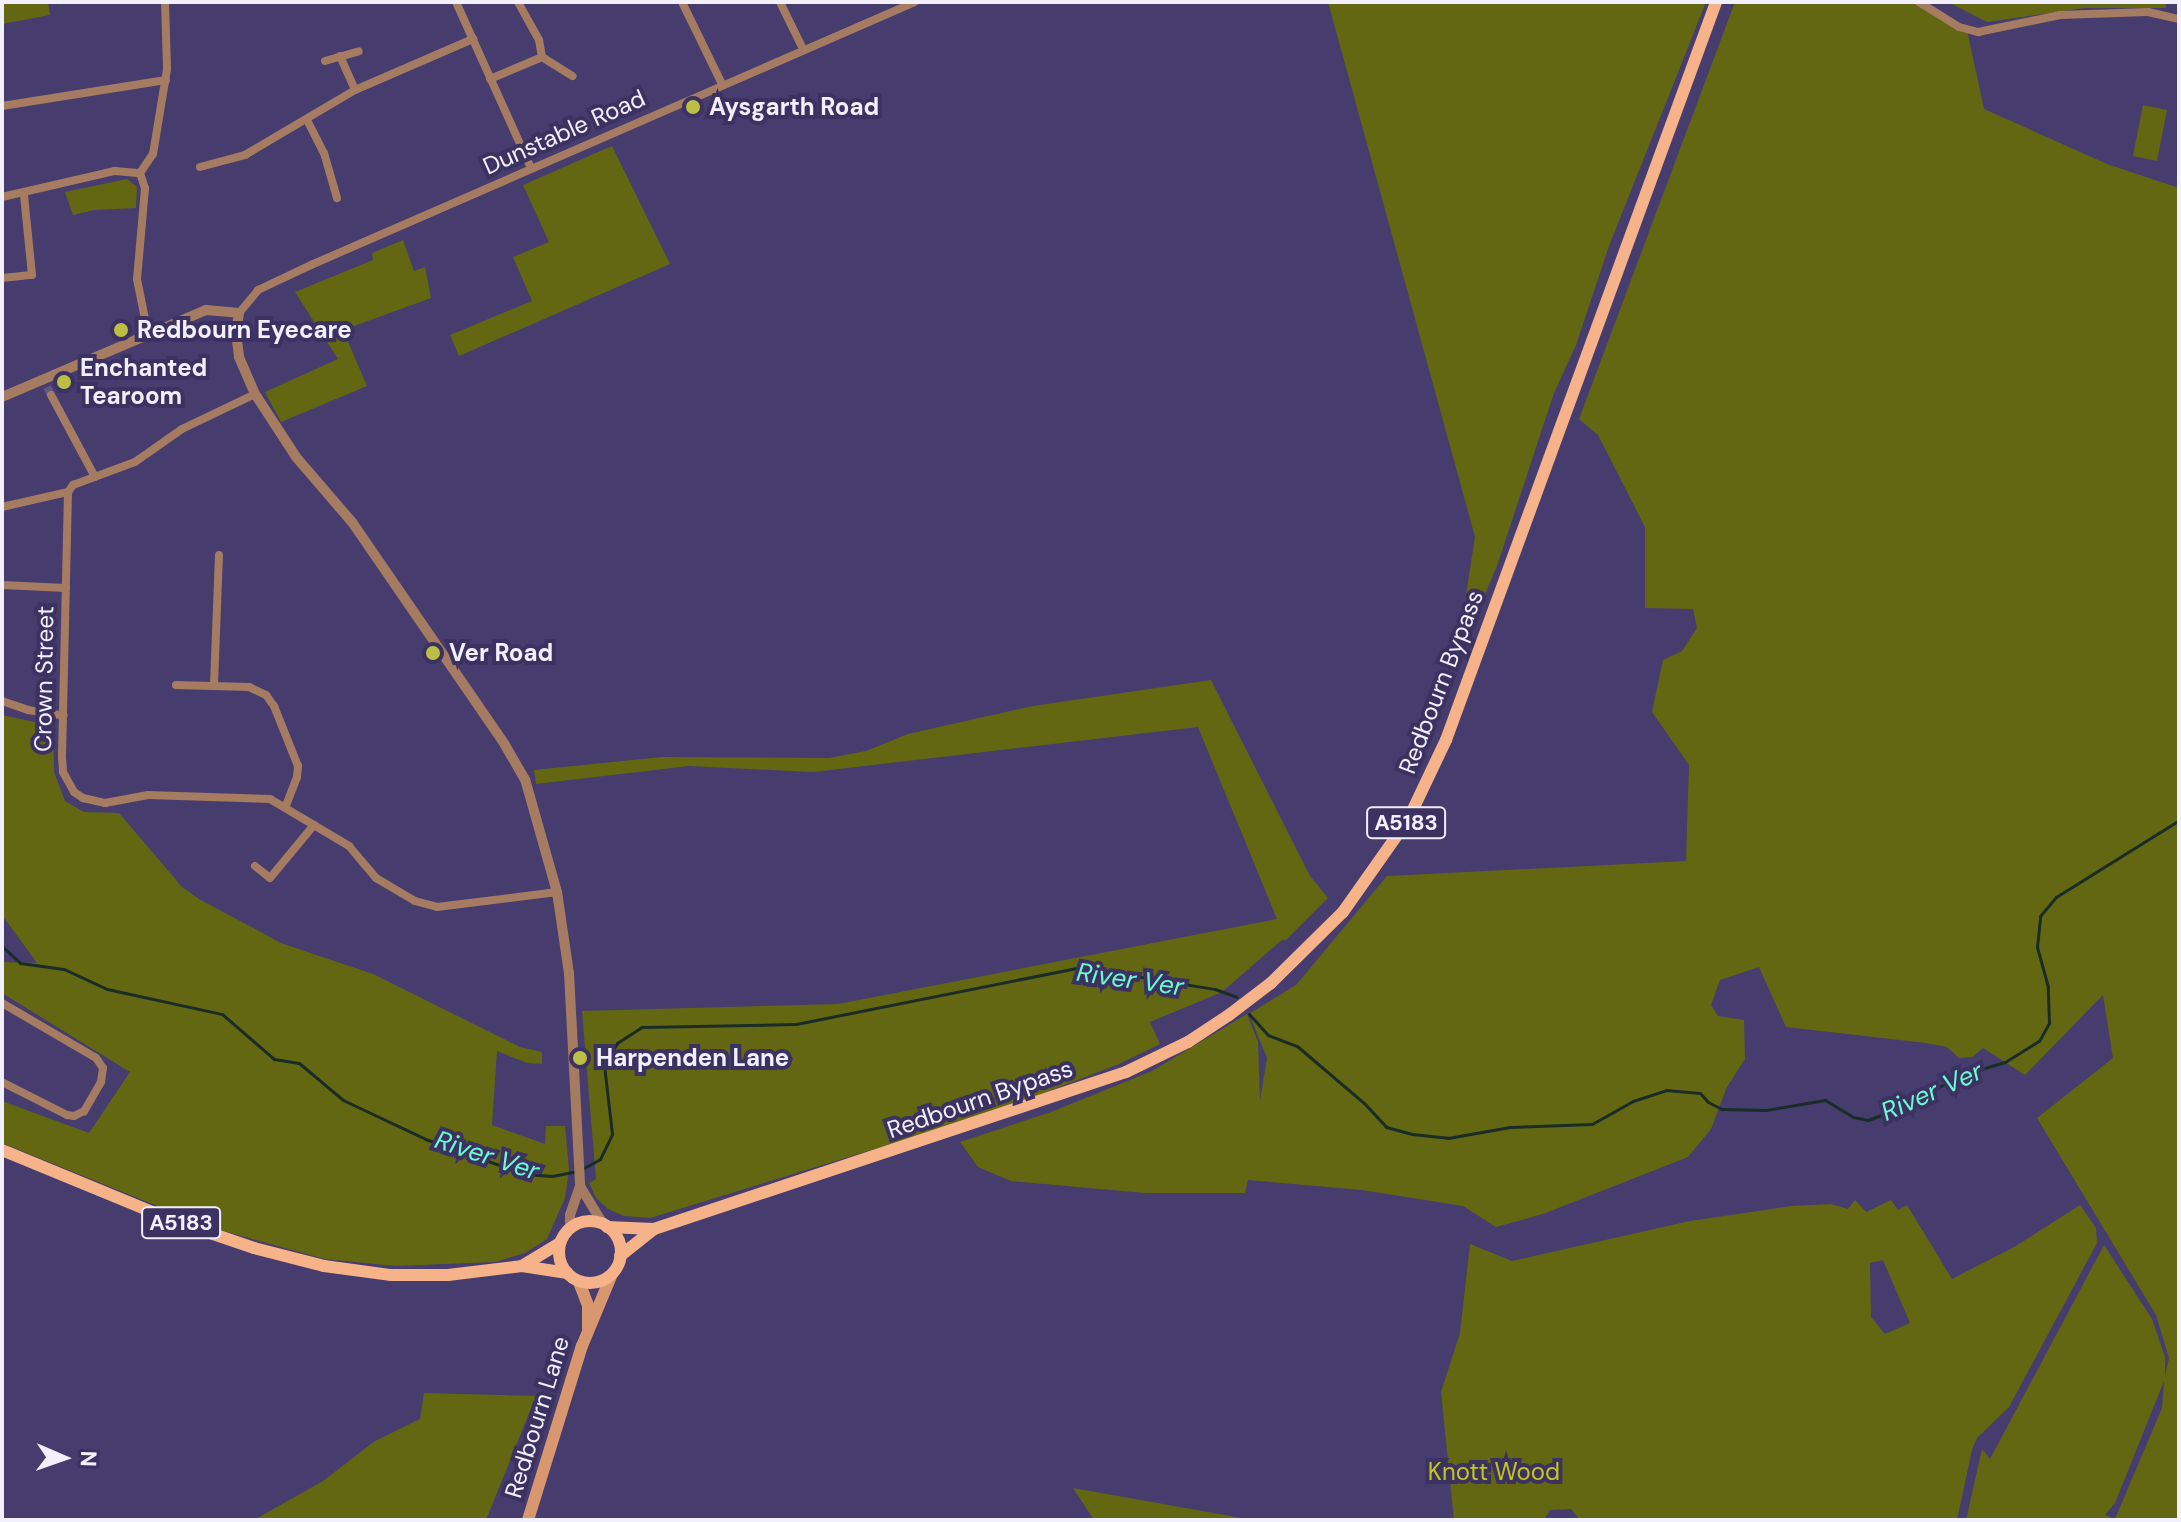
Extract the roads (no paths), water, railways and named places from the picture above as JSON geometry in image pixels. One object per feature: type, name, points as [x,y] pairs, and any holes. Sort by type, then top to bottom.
[{"type":"main road","name":"Redbourn Bypass","points":[[620,1256],[654,1229],[1126,1072],[1188,1042],[1229,1015],[1271,983],[1343,912],[1408,820],[1446,740],[1716,2]]},
{"type":"main road","name":"A5183","points":[[2,1150],[169,1219],[254,1248],[324,1266],[428,1276],[522,1266],[567,1273]]},
{"type":"main road","points":[[582,1222],[605,1226],[619,1242],[620,1256],[612,1274],[598,1282],[579,1282],[567,1273],[560,1260],[560,1243],[570,1229],[582,1222]]},
{"type":"main road","name":"Redbourn Bypass","points":[[605,1226],[654,1229]]},
{"type":"main road","name":"A5183","points":[[522,1266],[560,1243]]},
{"type":"main road","name":"Redbourn Lane","points":[[528,1520],[588,1328],[612,1274]]},
{"type":"main road","name":"Redbourn Lane","points":[[579,1282],[588,1306],[588,1328]]},
{"type":"street","points":[[140,173],[153,154],[166,80],[168,40],[165,2]]},
{"type":"street","points":[[456,2],[531,168]]},
{"type":"street","points":[[518,2],[539,40],[542,57],[573,76]]},
{"type":"street","points":[[682,2],[722,84]]},
{"type":"street","points":[[780,2],[803,49]]},
{"type":"street","name":"Dunstable Road","points":[[239,313],[258,290],[915,2]]},
{"type":"street","points":[[1919,2],[1959,27],[1978,32],[2060,15],[2148,12],[2179,19]]},
{"type":"street","points":[[200,167],[245,155],[355,90],[473,39]]},
{"type":"street","points":[[325,61],[359,51]]},
{"type":"street","points":[[340,56],[355,90]]},
{"type":"street","points":[[490,79],[542,57]]},
{"type":"street","points":[[2,106],[166,80]]},
{"type":"street","points":[[307,120],[324,153],[337,198]]},
{"type":"street","points":[[2,197],[24,195],[115,171],[140,173]]},
{"type":"street","points":[[140,173],[145,188],[137,279],[148,334]]},
{"type":"street","points":[[2,278],[32,275],[24,195]]},
{"type":"street","points":[[2,397],[47,387],[148,334],[206,310],[239,313],[239,357],[255,394],[296,457],[352,522],[525,779],[557,892],[569,973],[579,1180],[570,1215],[570,1229]]},
{"type":"street","points":[[47,387],[95,477]]},
{"type":"street","points":[[2,507],[68,492],[73,485],[146,457],[182,429],[255,394]]},
{"type":"street","name":"Crown Street","points":[[68,492],[63,772],[67,783],[83,798],[105,803],[148,795],[248,796],[286,805]]},
{"type":"street","points":[[214,685],[219,555]]},
{"type":"street","points":[[2,585],[66,588]]},
{"type":"street","points":[[176,685],[256,688],[274,706],[298,766],[286,805],[349,846],[376,878],[415,901],[437,907],[557,892]]},
{"type":"street","points":[[2,701],[28,710],[64,716]]},
{"type":"street","points":[[255,866],[270,878],[314,825]]},
{"type":"street","points":[[2,1003],[96,1058],[103,1068],[101,1082],[84,1111],[74,1116],[2,1082]]},
{"type":"street","points":[[579,1180],[605,1226]]},
{"type":"waterway","name":"River Ver","points":[[1249,1014],[1268,1035],[1297,1046],[1364,1103],[1386,1127],[1412,1134],[1448,1138],[1510,1127],[1592,1124],[1633,1101],[1666,1090],[1700,1093],[1708,1102],[1722,1109],[1766,1110],[1825,1100],[1853,1117],[1868,1120],[1910,1104],[1958,1076],[2005,1062],[2039,1041],[2049,1023],[2048,987],[2037,947],[2040,916],[2056,897],[2179,820]]},
{"type":"waterway","name":"River Ver","points":[[2,946],[20,963],[64,969],[107,989],[222,1014],[274,1059],[299,1063],[343,1100],[428,1140],[525,1174],[552,1176],[577,1171]]},
{"type":"waterway","name":"River Ver","points":[[584,1168],[600,1159],[612,1134],[604,1065],[617,1043],[642,1027],[796,1024],[1080,967],[1215,989],[1237,997]]},
{"type":"tunnel","points":[[47,387],[51,395]]},
{"type":"place","name":"Aysgarth Road","points":[[693,107]]},
{"type":"place","name":"Redbourn Eyecare","points":[[121,330]]},
{"type":"place","name":"Enchanted Tearoom","points":[[64,382]]},
{"type":"place","name":"Ver Road","points":[[433,653]]},
{"type":"place","name":"Harpenden Lane","points":[[580,1058]]},
{"type":"park label","name":"Knott Wood","points":[[1494,1472]]}]
